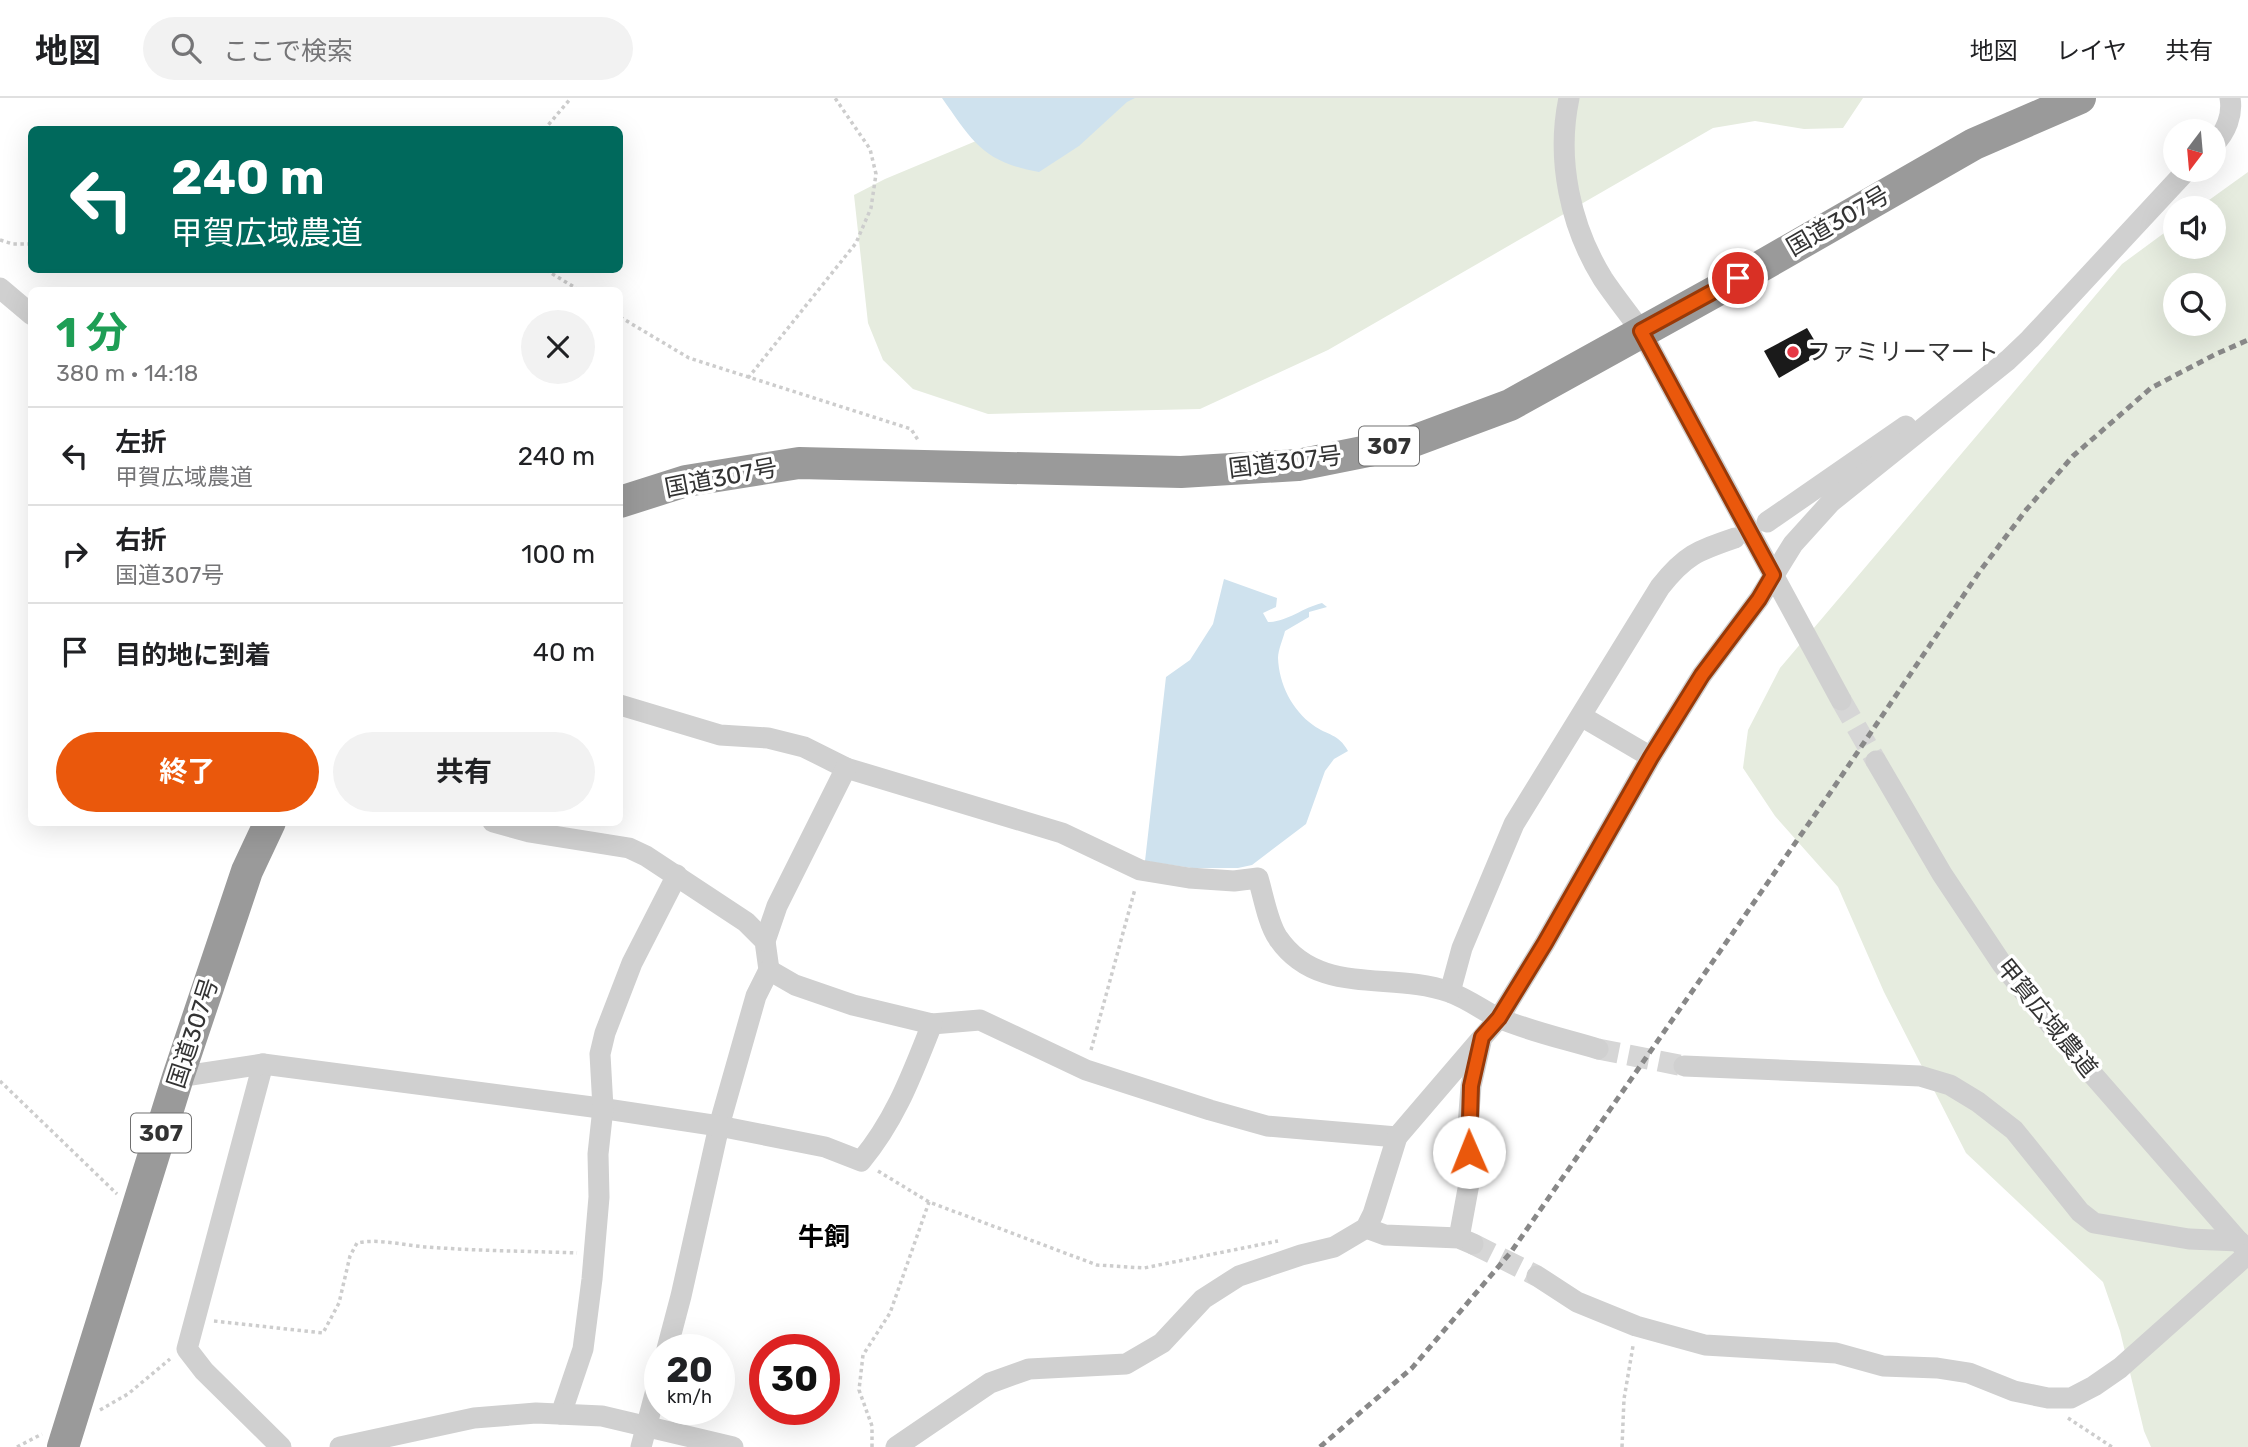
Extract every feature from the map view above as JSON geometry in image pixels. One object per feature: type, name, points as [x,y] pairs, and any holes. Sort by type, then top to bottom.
[{"type":"highway","name":"国道307号","points":[[623,501],[686,481],[799,463],[1181,472],[1298,464],[1408,443],[1510,404],[1763,265],[1974,144],[2080,98]]},
{"type":"highway","name":"国道307号","points":[[57,1439],[137,1211],[177,1077],[247,871],[268,826]]},
{"type":"street","points":[[1569,98],[1563,139],[1565,170],[1578,226],[1602,277],[1641,331],[1842,700]]},
{"type":"street","points":[[2226,128],[2232,107],[2230,98]]},
{"type":"street","points":[[896,1447],[990,1383],[1029,1369],[1126,1364],[1162,1343],[1203,1299],[1239,1276],[1334,1247],[1366,1228],[1373,1214],[1397,1137],[1499,1018],[1651,757],[1702,675],[1759,599],[1793,544],[1831,502],[2030,339],[2176,182]]},
{"type":"street","points":[[0,288],[28,312]]},
{"type":"street","points":[[1767,522],[1912,421],[1927,425]]},
{"type":"street","points":[[1450,992],[1462,948],[1514,824],[1660,587],[1679,563],[1699,550],[1734,538]]},
{"type":"street","points":[[623,706],[720,735],[768,738],[804,747],[846,768],[1062,833],[1140,870],[1189,878],[1234,881],[1258,877],[1276,937],[1293,956],[1313,970],[1350,979],[1413,984],[1450,992],[1499,1018],[1598,1049]]},
{"type":"street","points":[[1581,716],[1651,757]]},
{"type":"street","name":"甲賀広域農道","points":[[1876,761],[1941,874],[2002,964],[2084,1065],[2245,1249]]},
{"type":"street","points":[[671,1334],[719,1126],[756,996],[769,970],[765,941],[777,906],[846,768]]},
{"type":"street","points":[[507,826],[629,848],[677,875],[746,922],[765,941]]},
{"type":"street","points":[[561,1414],[583,1349],[592,1279],[603,1108],[600,1054],[605,1033],[632,962],[677,875]]},
{"type":"street","points":[[769,970],[795,985],[842,1001],[932,1024],[980,1020],[1086,1070],[1267,1126],[1397,1137]]},
{"type":"street","points":[[177,1077],[263,1064],[603,1108],[719,1126],[825,1147],[861,1161],[876,1143],[902,1099],[932,1024]]},
{"type":"street","points":[[1366,1228],[1385,1235],[1466,1241],[1471,1086],[1482,1037]]},
{"type":"street","points":[[263,1064],[187,1349],[204,1371],[281,1447]]},
{"type":"street","points":[[1684,1066],[1920,1076],[1950,1085],[1978,1102],[2014,1130],[2080,1212],[2094,1223],[2245,1249]]},
{"type":"street","points":[[1537,1276],[1577,1303],[1636,1326],[1705,1345],[1836,1353],[1883,1366],[1959,1371],[2014,1391],[2051,1398],[2071,1398],[2120,1368],[2245,1249]]},
{"type":"street","points":[[340,1447],[474,1418],[536,1413],[602,1416],[644,1425]]},
{"type":"street","points":[[641,1447],[646,1425],[733,1447]]},
{"type":"path","points":[[547,126],[570,98]]},
{"type":"path","points":[[748,378],[856,243],[871,208],[876,174],[870,149],[835,98]]},
{"type":"path","points":[[0,240],[13,244],[28,244]]},
{"type":"path","points":[[552,273],[574,287]]},
{"type":"path","points":[[623,319],[689,358],[911,429],[935,466]]},
{"type":"path","points":[[1086,1070],[1140,870]]},
{"type":"path","points":[[0,1081],[105,1184],[137,1211]]},
{"type":"path","points":[[861,1161],[929,1202],[1097,1265],[1144,1268],[1199,1259],[1276,1240],[1301,1255]]},
{"type":"path","points":[[872,1447],[872,1426],[859,1390],[863,1355],[890,1313],[929,1202]]},
{"type":"path","points":[[195,1319],[323,1333],[339,1303],[350,1256],[357,1243],[369,1240],[467,1250],[593,1253]]},
{"type":"path","points":[[1622,1447],[1624,1399],[1636,1326]]},
{"type":"path","points":[[90,1415],[128,1394],[174,1356],[187,1349]]},
{"type":"path","points":[[2051,1398],[2063,1415],[2112,1447]]},
{"type":"path","points":[[17,1447],[57,1439]]},
{"type":"shaded area","points":[[1079,98],[1863,98],[1843,128],[1804,129],[1755,121],[1713,128],[1328,350],[1200,409],[988,414],[913,389],[883,360],[868,323],[854,195],[885,179]]},
{"type":"shaded area","points":[[2248,172],[2248,1447],[2151,1447],[2144,1431],[2120,1331],[2103,1282],[1966,1153],[1884,992],[1838,887],[1775,816],[1743,768],[1748,730],[1780,668],[2122,264],[2163,234],[2163,259],[2226,259],[2226,196],[2215,196]]},
{"type":"water","points":[[942,98],[1135,98],[1127,102],[1079,146],[1039,172],[1005,162],[981,148]]},
{"type":"water","points":[[1224,579],[1277,598],[1276,607],[1263,613],[1268,622],[1282,620],[1322,603],[1327,607],[1309,612],[1309,617],[1285,631],[1278,655],[1279,668],[1288,696],[1299,712],[1318,729],[1340,741],[1348,751],[1334,759],[1325,771],[1306,824],[1252,865],[1238,868],[1192,868],[1145,861],[1166,677],[1190,660],[1213,624]]},
{"type":"building","name":"ファミリーマート","points":[[1807,328],[1822,353],[1779,378],[1764,351]]},
{"type":"tunnel","points":[[1841,700],[1876,761]]},
{"type":"tunnel","points":[[1598,1049],[1684,1066]]},
{"type":"tunnel","points":[[1473,1244],[1537,1276]]},
{"type":"railway","points":[[1320,1447],[1412,1368],[1511,1252],[1830,793],[1980,571],[2026,510],[2073,456],[2151,388],[2248,340]]},
{"type":"place","name":"ファミリーマート","points":[[1793,352]]},
{"type":"district","name":"牛飼","points":[[824,1237]]},
{"type":"route","points":[[1469,1152],[1471,1086],[1482,1037],[1499,1018],[1545,943],[1651,757],[1702,675],[1759,599],[1773,575],[1641,331],[1738,278]]}]
